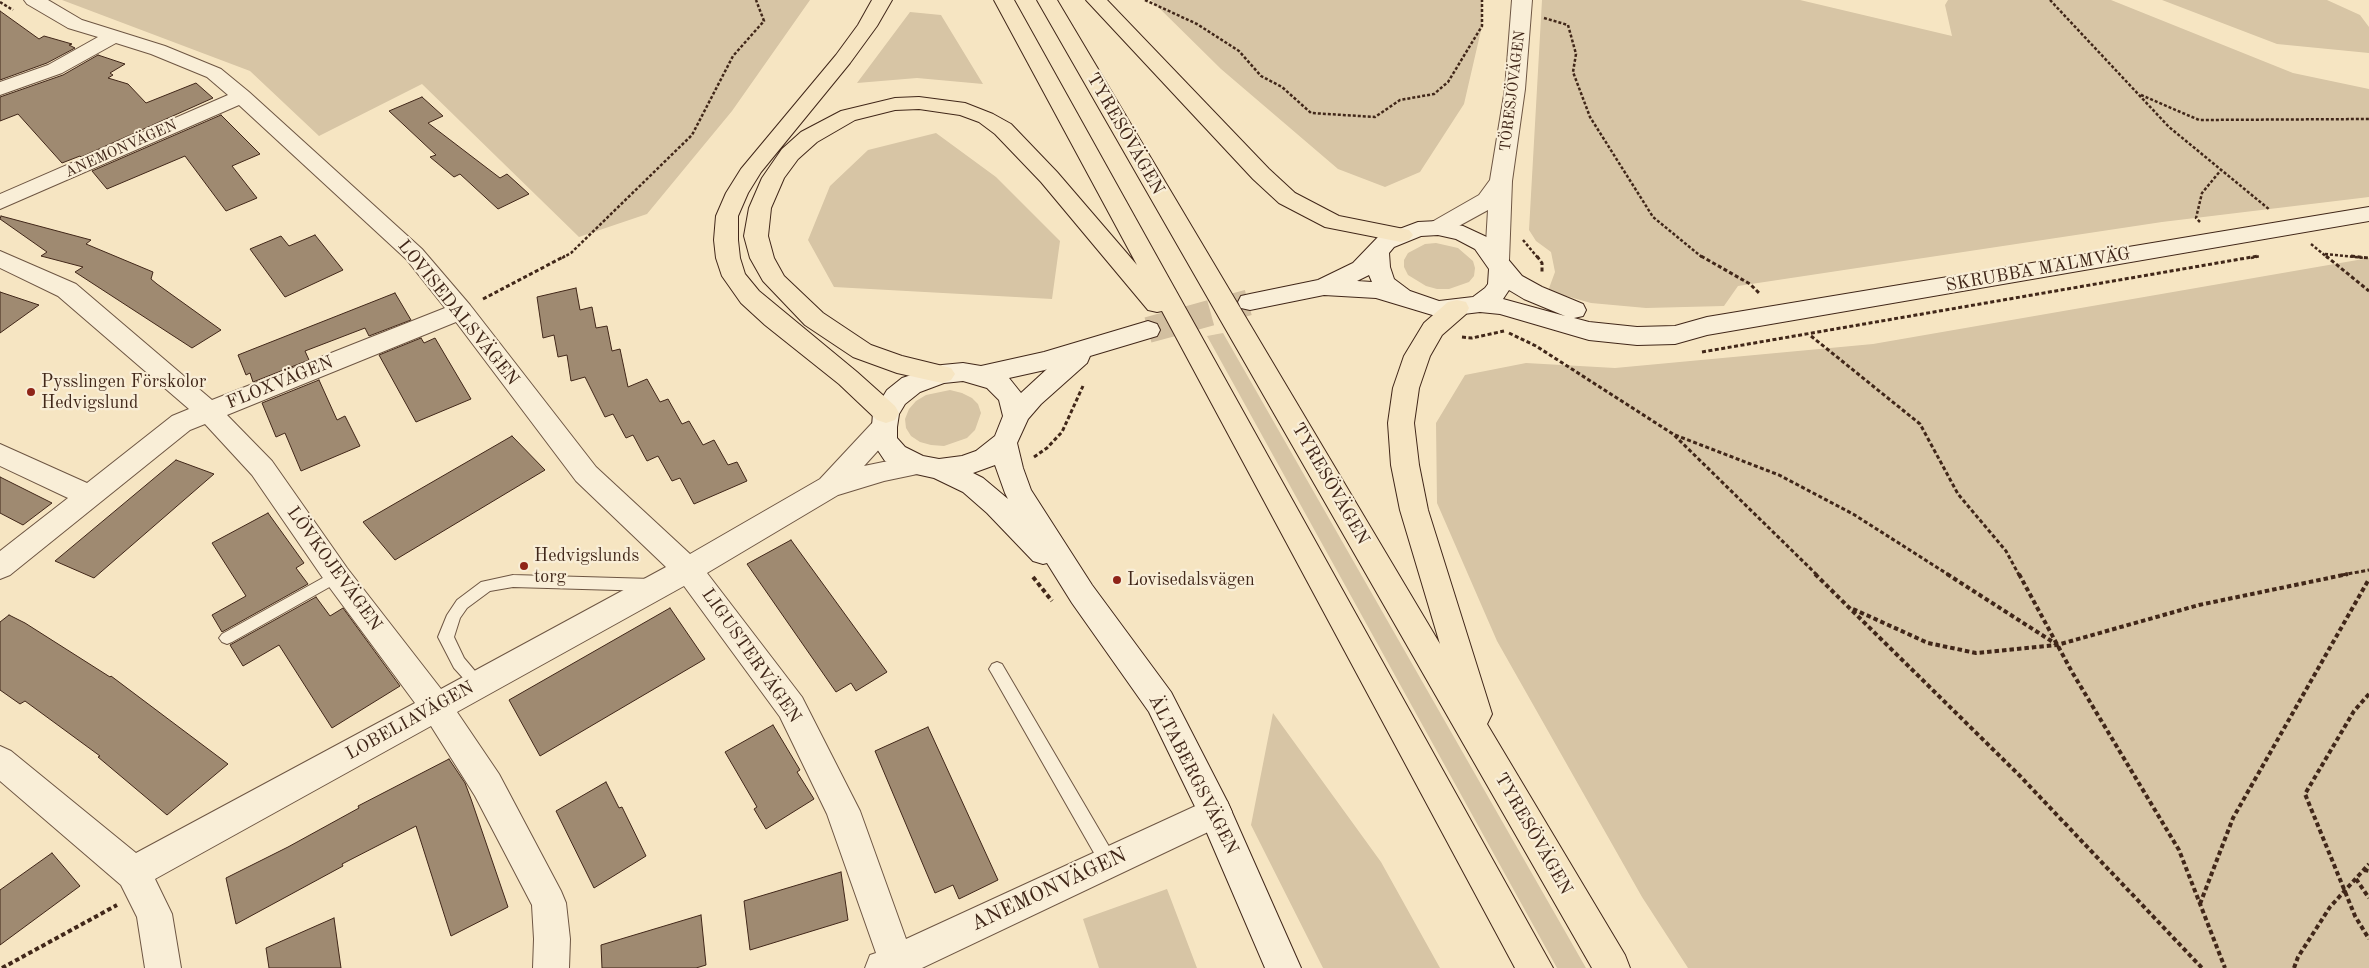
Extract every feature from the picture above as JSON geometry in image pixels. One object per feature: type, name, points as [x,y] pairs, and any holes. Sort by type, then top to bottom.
[{"type":"highway","points":[[882,0],[867,26],[843,59],[752,169],[737,193],[728,216],[726,240],[728,258],[734,276],[750,296],[774,319],[848,378],[885,420]]},
{"type":"highway","points":[[1004,0],[1535,968]]},
{"type":"highway","name":"TYRESÖVÄGEN","points":[[1047,0],[1612,968]]},
{"type":"highway","points":[[1096,0],[1261,174],[1287,198],[1333,222],[1401,235]]},
{"type":"highway","points":[[942,374],[897,364],[862,352],[814,319],[775,281],[762,258],[756,236],[760,208],[773,178],[790,154],[809,137],[848,115],[895,104],[943,105],[965,109],[1002,129],[1097,231],[1199,356]]},
{"type":"highway","points":[[1468,306],[1433,329],[1417,356],[1406,388],[1401,423],[1405,465],[1414,510],[1490,761]]},
{"type":"street","name":"TÖRESJÖVÄGEN","points":[[1499,264],[1501,181],[1515,90],[1522,0]]},
{"type":"street","name":"LOVISEDALSVÄGEN","points":[[24,5],[75,24],[158,50],[214,73],[242,96],[414,254],[586,474],[688,570]]},
{"type":"street","points":[[0,89],[55,69],[115,36]]},
{"type":"street","name":"ANEMONVÄGEN","points":[[0,202],[242,96]]},
{"type":"street","name":"TÖRESJÖVÄGEN","points":[[1438,228],[1487,200],[1501,181]]},
{"type":"street","name":"SKRUBBA MALMVÄG","points":[[1468,306],[1526,302],[1589,331],[1637,336],[1675,335],[1707,326],[2369,214]]},
{"type":"street","points":[[1250,302],[1324,287],[1361,269],[1378,253],[1386,242],[1418,229],[1438,228],[1463,233],[1484,244],[1499,264],[1500,284],[1494,294],[1468,306],[1439,309],[1376,290],[1324,287]]},
{"type":"street","points":[[1378,253],[1378,267],[1384,283],[1401,297]]},
{"type":"street","name":"LÖVKOJEVÄGEN","points":[[0,259],[67,290],[208,412],[262,468],[337,576],[436,707],[487,784],[549,903],[552,939],[551,968]]},
{"type":"street","name":"SKRUBBA MALMVÄG","points":[[1499,264],[1514,282],[1526,302]]},
{"type":"street","name":"FLOXVÄGEN","points":[[0,567],[181,423],[460,311]]},
{"type":"street","points":[[981,375],[1087,350],[1148,330]]},
{"type":"street","points":[[688,570],[829,487],[884,471],[963,466],[986,458],[1006,456],[1016,416],[1046,383],[1087,350]]},
{"type":"street","points":[[829,487],[885,420],[896,397],[912,384],[942,374],[964,372],[981,375],[996,381],[1006,390],[1012,400],[1016,416]]},
{"type":"street","points":[[885,420],[884,440],[895,454],[928,467]]},
{"type":"street","points":[[0,454],[90,496]]},
{"type":"street","name":"ÄLTABERGSVÄGEN","points":[[1006,456],[1020,493],[1067,598]]},
{"type":"street","name":"ÄLTABERGSVÄGEN","points":[[928,467],[972,485],[996,505],[1067,598],[1160,702],[1215,812],[1283,968]]},
{"type":"street","name":"LOBELIAVÄGEN","points":[[138,882],[436,707],[688,570]]},
{"type":"street","name":"LIGUSTERVÄGEN","points":[[688,570],[791,708],[843,811],[893,966]]},
{"type":"street","points":[[0,761],[138,882],[154,914],[163,968]]},
{"type":"street","name":"ANEMONVÄGEN","points":[[893,966],[1108,861],[1215,812]]},
{"type":"lane","points":[[227,638],[337,576]]},
{"type":"lane","points":[[478,684],[459,663],[446,637],[454,615],[462,604],[486,586],[513,581],[661,585]]},
{"type":"lane","points":[[997,670],[1108,861]]},
{"type":"path","points":[[460,311],[571,253],[692,135],[733,56],[764,21],[756,0]]},
{"type":"path","points":[[1145,0],[1197,24],[1239,51],[1261,76],[1282,87],[1311,113],[1375,117],[1400,100],[1434,94],[1448,82],[1482,26],[1482,0]]},
{"type":"path","points":[[2050,0],[2169,127],[2369,291]]},
{"type":"path","points":[[0,2],[24,5]]},
{"type":"path","points":[[1545,9],[1544,18],[1568,25],[1576,54],[1573,72],[1590,116],[1626,170],[1653,217],[1703,258],[1750,284],[1780,314]]},
{"type":"path","points":[[2139,94],[2200,120],[2369,119]]},
{"type":"path","points":[[2214,240],[2196,218],[2202,193],[2221,170]]},
{"type":"path","points":[[1521,238],[1542,263],[1543,276],[1504,331],[1536,346],[1673,434],[1779,475],[1853,514],[2057,645]]},
{"type":"path","points":[[2323,254],[2369,258]]},
{"type":"path","points":[[1810,335],[1920,424],[1958,494],[2006,551],[2057,645],[2179,850],[2225,968]]},
{"type":"path","points":[[1006,456],[1028,460],[1047,448],[1062,432],[1075,407],[1083,385]]},
{"type":"path","points":[[1673,434],[2020,776],[2202,968]]},
{"type":"path","points":[[1850,607],[1928,643],[1976,653],[2057,645],[2200,605],[2369,570]]},
{"type":"path","points":[[1030,573],[1067,598]]},
{"type":"path","points":[[2200,904],[2233,818],[2369,579]]},
{"type":"path","points":[[2369,694],[2354,711],[2305,794],[2355,916],[2369,939]]},
{"type":"path","points":[[2294,968],[2298,957],[2330,907],[2366,871],[2369,864]]},
{"type":"path","points":[[2356,879],[2369,898]]},
{"type":"path","points":[[2,968],[138,882]]},
{"type":"shaded area","points":[[62,0],[810,0],[732,111],[647,214],[579,237],[422,84],[319,136],[250,71]]},
{"type":"shaded area","points":[[1151,0],[1482,0],[1482,26],[1464,104],[1420,172],[1385,187],[1338,169],[1221,69]]},
{"type":"shaded area","points":[[1542,0],[1800,0],[1952,36],[1945,5],[1948,0],[2111,0],[2293,73],[2369,89],[2369,197],[2162,222],[1738,286],[1724,306],[1646,308],[1591,303],[1548,291],[1555,272],[1551,252],[1536,241],[1529,230]]},
{"type":"shaded area","points":[[2162,0],[2327,0],[2360,15],[2369,27],[2369,53],[2277,44]]},
{"type":"shaded area","points":[[910,12],[941,15],[983,84],[917,78],[857,83]]},
{"type":"shaded area","points":[[936,133],[996,177],[1060,241],[1052,299],[834,287],[808,240],[830,186],[868,150]]},
{"type":"shaded area","points":[[1436,243],[1458,248],[1473,261],[1475,268],[1474,276],[1469,282],[1449,289],[1437,289],[1426,286],[1408,275],[1404,267],[1404,260],[1408,253],[1425,244]]},
{"type":"shaded area","points":[[2369,258],[2369,968],[1688,968],[1642,897],[1497,641],[1437,503],[1436,423],[1465,375],[1526,363],[1615,368],[1873,344]]},
{"type":"shaded area","points":[[1223,333],[1586,968],[1557,968],[1207,336]]},
{"type":"shaded area","points":[[950,390],[972,398],[978,404],[981,413],[975,430],[967,438],[944,446],[920,442],[911,436],[906,428],[905,419],[909,409],[916,401],[926,395]]},
{"type":"shaded area","points":[[1273,713],[1381,862],[1440,968],[1323,968],[1251,825]]},
{"type":"shaded area","points":[[1167,889],[1197,968],[1099,968],[1083,919]]},
{"type":"building","points":[[0,11],[39,39],[44,36],[72,44],[69,45],[75,48],[47,63],[0,80]]},
{"type":"building","points":[[98,55],[125,64],[110,73],[113,75],[108,78],[128,84],[146,103],[196,83],[213,98],[81,157],[62,163],[18,114],[0,121],[0,97],[63,75]]},
{"type":"building","points":[[422,97],[443,116],[428,123],[500,178],[507,174],[529,194],[498,209],[460,174],[454,177],[430,157],[436,155],[389,111]]},
{"type":"building","points":[[221,115],[260,154],[232,166],[257,198],[226,211],[185,156],[107,189],[92,171]]},
{"type":"building","points":[[1,216],[91,240],[86,244],[153,272],[151,279],[221,330],[192,348],[75,272],[83,267],[41,256],[47,252],[0,219]]},
{"type":"building","points":[[315,235],[343,270],[285,297],[250,249],[281,236],[289,246]]},
{"type":"building","points":[[576,288],[580,310],[592,307],[596,328],[607,326],[612,351],[620,349],[628,387],[647,379],[660,402],[668,399],[682,424],[689,421],[703,445],[714,440],[728,465],[737,462],[747,481],[694,504],[680,478],[672,481],[658,456],[647,461],[633,435],[626,438],[613,414],[605,417],[585,377],[571,381],[567,355],[558,357],[554,335],[543,338],[537,297]]},
{"type":"building","points":[[0,292],[39,305],[0,333]]},
{"type":"building","points":[[395,293],[411,320],[369,336],[365,328],[305,351],[309,360],[253,382],[250,373],[246,375],[238,355]]},
{"type":"building","points":[[421,338],[424,343],[435,338],[471,399],[416,422],[379,355]]},
{"type":"building","points":[[319,380],[337,420],[345,416],[360,446],[301,471],[285,433],[276,437],[262,403]]},
{"type":"building","points":[[512,436],[545,470],[395,560],[363,522]]},
{"type":"building","points":[[176,460],[214,474],[94,578],[55,561]]},
{"type":"building","points":[[0,477],[52,503],[23,525],[0,513]]},
{"type":"building","points":[[268,513],[304,563],[296,568],[308,584],[222,632],[212,615],[246,596],[212,543]]},
{"type":"building","points":[[791,540],[887,672],[856,691],[851,683],[836,692],[747,564]]},
{"type":"building","points":[[316,597],[330,616],[343,608],[400,686],[332,728],[279,645],[243,666],[230,645]]},
{"type":"building","points":[[670,608],[705,659],[540,756],[509,700]]},
{"type":"building","points":[[9,615],[111,676],[228,764],[167,815],[98,757],[100,756],[25,701],[20,704],[0,690],[0,622]]},
{"type":"building","points":[[773,725],[800,770],[797,772],[814,799],[766,829],[754,809],[757,807],[725,752]]},
{"type":"building","points":[[928,727],[998,880],[959,899],[953,885],[935,893],[875,751]]},
{"type":"building","points":[[449,759],[465,783],[508,907],[451,936],[416,826],[342,864],[343,866],[236,924],[226,878],[288,847],[359,808],[358,806]]},
{"type":"building","points":[[606,782],[619,808],[622,807],[646,856],[594,888],[556,811]]},
{"type":"building","points":[[52,853],[80,886],[0,945],[0,890]]},
{"type":"building","points":[[841,872],[848,920],[750,950],[744,901]]},
{"type":"building","points":[[701,915],[706,965],[696,968],[602,968],[601,945]]},
{"type":"building","points":[[334,918],[341,968],[269,968],[266,948]]},
{"type":"tunnel","points":[[1148,330],[1250,302]]},
{"type":"place","name":"Pysslingen Förskolor Hedvigslund","points":[[31,392]]},
{"type":"place","name":"Hedvigslunds torg","points":[[524,566]]},
{"type":"place","name":"Lovisedalsvägen","points":[[1117,580]]}]
